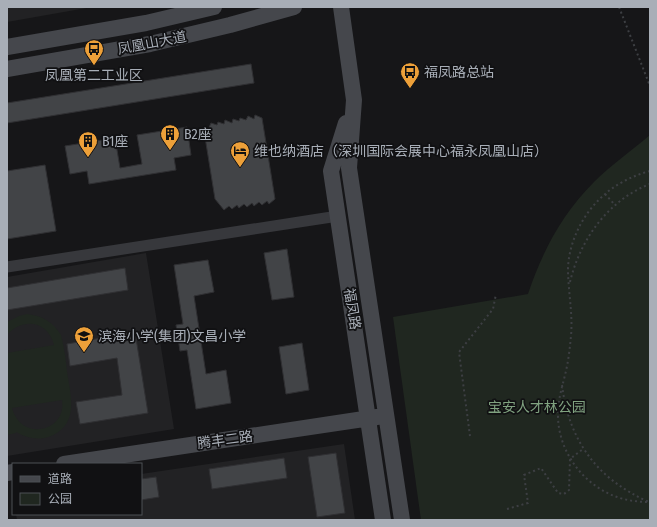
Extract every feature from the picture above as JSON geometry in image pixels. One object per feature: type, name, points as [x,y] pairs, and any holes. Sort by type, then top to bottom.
[{"type":"main road","name":"凤凰山大道","points":[[7,47],[146,23],[214,7]]},
{"type":"main road","name":"凤凰山大道","points":[[7,69],[150,44],[230,25],[294,7]]},
{"type":"main road","name":"福凤路","points":[[341,7],[354,100],[349,168],[402,520]]},
{"type":"main road","name":"福凤路","points":[[354,100],[331,171],[383,520]]},
{"type":"main road","name":"腾丰二路","points":[[71,463],[387,416]]},
{"type":"street","points":[[7,266],[338,216]]},
{"type":"path","points":[[619,7],[650,86]]},
{"type":"path","points":[[562,383],[568,418],[583,449],[610,479],[634,495],[650,502],[634,502],[619,498],[604,492],[591,483],[570,459],[559,430],[558,414],[559,398],[562,383],[567,367],[571,334],[572,318],[568,268],[575,235],[593,206],[605,194],[624,181],[650,171]]},
{"type":"path","points":[[569,285],[574,267],[584,244],[602,219],[615,205],[630,194],[650,184]]},
{"type":"path","points":[[605,194],[615,205]]},
{"type":"path","points":[[470,436],[458,352],[493,309],[496,294]]},
{"type":"path","points":[[570,459],[583,449]]},
{"type":"path","points":[[507,509],[528,503],[524,475],[541,468],[558,493],[564,494],[569,490],[570,459]]},
{"type":"shaded area","points":[[7,7],[92,7],[7,22]]},
{"type":"shaded area","name":"滨海小学(集团)文昌小学","points":[[146,253],[174,429],[7,456],[7,277]]},
{"type":"shaded area","points":[[344,444],[355,520],[17,520],[16,515],[142,515],[142,474]]},
{"type":"green space","name":"宝安人才林公园","points":[[650,135],[650,520],[421,520],[393,317],[528,294],[540,263],[554,234],[572,207],[594,182]]},
{"type":"green space","points":[[27,314],[38,316],[51,323],[61,335],[65,353],[71,400],[69,417],[66,424],[60,431],[46,438],[33,438],[16,432],[7,435],[7,353],[54,345],[51,337],[46,331],[34,324],[20,326],[13,329],[7,335],[7,322]],"holes":[[[62,400],[62,411],[58,420],[51,426],[42,429],[33,429],[24,426],[17,419],[12,408]]]},
{"type":"building","points":[[251,64],[254,83],[7,123],[7,103]]},
{"type":"building","name":"维也纳酒店（深圳国际会展中心福永凤凰山店）","points":[[255,115],[262,118],[275,199],[269,204],[267,201],[262,205],[259,202],[254,206],[252,203],[247,207],[244,204],[239,208],[237,205],[232,209],[229,206],[224,210],[215,199],[205,137],[211,123],[217,125],[218,122],[224,124],[225,120],[232,123],[233,119],[239,121],[240,118],[246,120],[248,116],[254,119]]},
{"type":"building","points":[[187,127],[191,155],[174,158],[176,170],[89,184],[87,171],[70,174],[65,146],[115,138],[120,168],[142,164],[137,135]]},
{"type":"building","points":[[45,165],[56,231],[7,239],[7,171]]},
{"type":"building","points":[[287,249],[294,297],[272,300],[264,253]]},
{"type":"building","points":[[208,260],[214,292],[194,296],[206,374],[226,370],[231,403],[196,409],[187,350],[180,351],[176,325],[183,324],[174,265]]},
{"type":"building","points":[[125,268],[128,290],[7,310],[7,288]]},
{"type":"building","points":[[135,332],[148,413],[80,424],[76,402],[122,395],[117,358],[70,366],[67,344]]},
{"type":"building","points":[[302,343],[309,390],[286,394],[279,347]]},
{"type":"building","points":[[336,453],[345,513],[317,517],[308,457]]},
{"type":"building","points":[[284,458],[287,478],[212,489],[209,469]]},
{"type":"building","points":[[156,477],[159,497],[142,500],[142,479]]},
{"type":"place","name":"凤凰第二工业区","points":[[94,66]]},
{"type":"place","name":"福凤路总站","points":[[410,89]]},
{"type":"place","name":"B2座","points":[[170,151]]},
{"type":"place","name":"B1座","points":[[88,158]]},
{"type":"place","name":"维也纳酒店（深圳国际会展中心福永凤凰山店）","points":[[240,168]]},
{"type":"place","name":"滨海小学(集团)文昌小学","points":[[84,353]]}]
